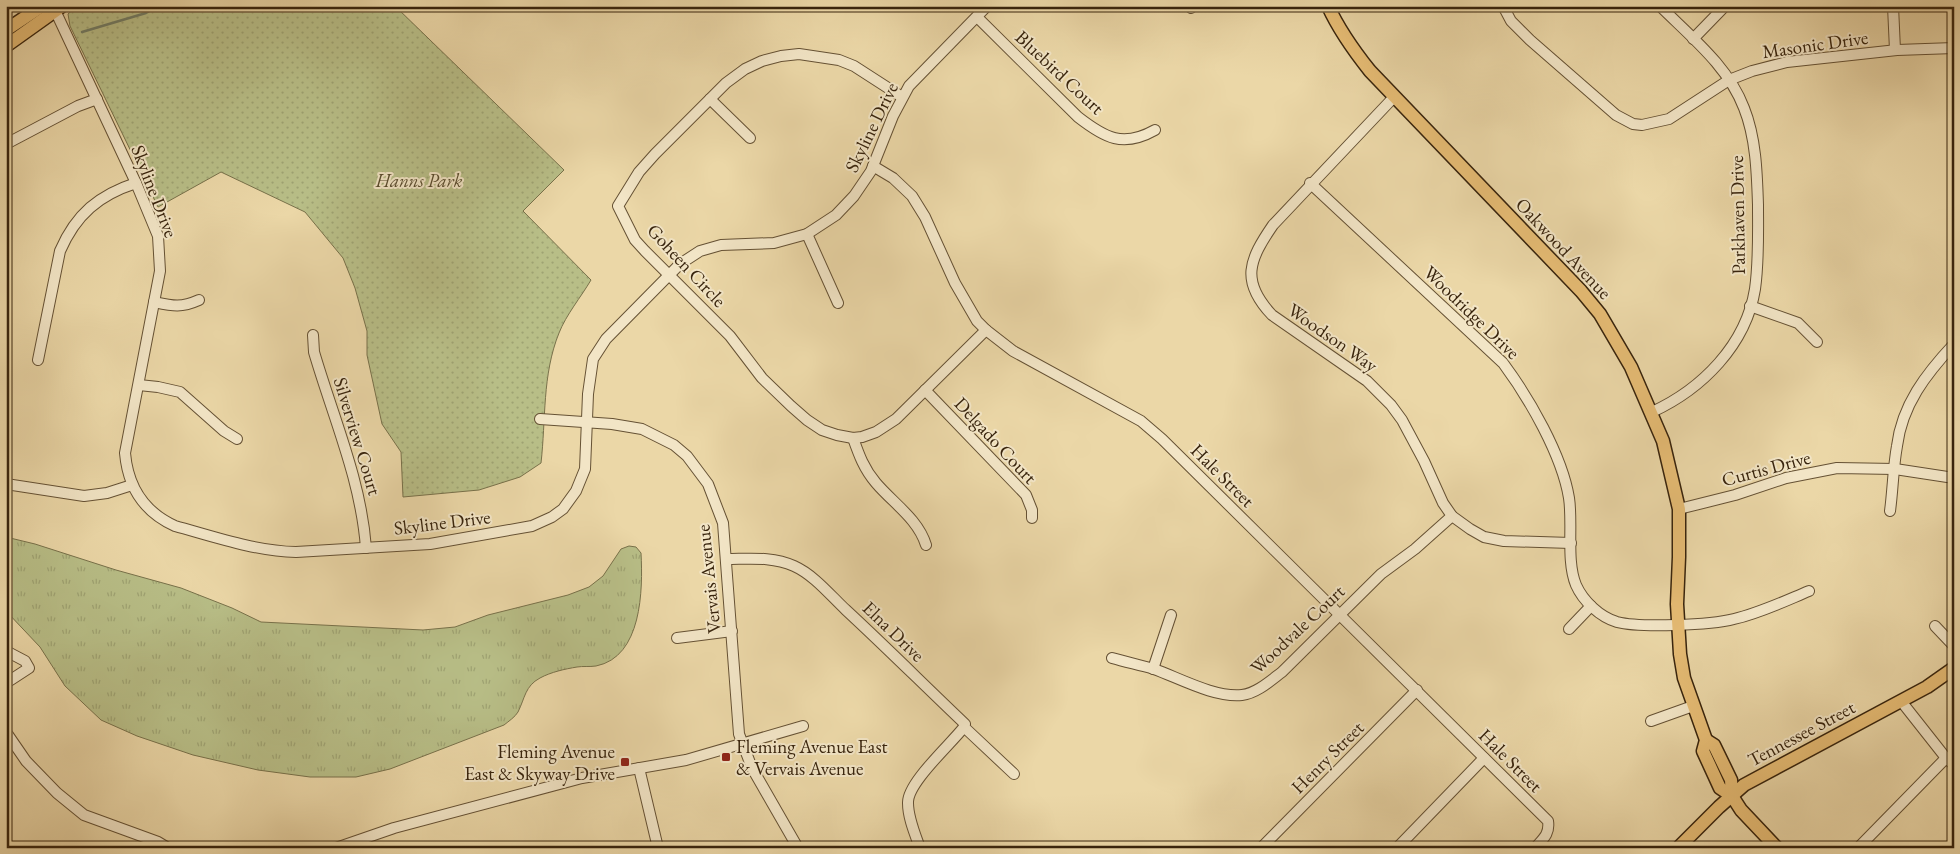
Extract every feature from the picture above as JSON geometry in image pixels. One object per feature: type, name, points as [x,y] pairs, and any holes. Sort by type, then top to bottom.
[{"type":"main road","points":[[6,30],[42,6]]},
{"type":"main road","name":"Oakwood Avenue","points":[[1328,6],[1335,22],[1354,50],[1394,97],[1581,291],[1600,314],[1631,367],[1663,441],[1679,509],[1677,604],[1684,678],[1706,740],[1703,751],[1720,788],[1732,796],[1741,810],[1777,848]]},
{"type":"main road","points":[[6,46],[57,8]]},
{"type":"main road","name":"Tennessee Street","points":[[1678,848],[1744,785],[1902,701],[1927,687],[1954,668]]},
{"type":"street","name":"Skyline Drive","points":[[57,8],[158,236],[160,271],[125,453],[126,468],[132,485],[138,496],[152,513],[162,521],[275,552],[430,544],[516,530],[532,526],[552,517],[570,500],[581,481],[586,458],[590,378],[593,359],[606,338],[680,264],[691,256],[709,248],[735,244],[774,243],[807,234],[824,224],[845,206],[858,191],[873,166],[902,97],[909,86],[987,6]]},
{"type":"street","name":"Masonic Drive","points":[[1503,6],[1511,21],[1530,40],[1616,115],[1633,124],[1649,124],[1669,119],[1729,80],[1752,71],[1787,62],[1894,50],[1954,48]]},
{"type":"street","name":"Parkhaven Drive","points":[[1652,412],[1672,403],[1710,372],[1740,332],[1755,291],[1758,225],[1755,160],[1751,130],[1744,107],[1729,80],[1716,62],[1660,6]]},
{"type":"street","points":[[1693,39],[1725,6]]},
{"type":"street","points":[[1893,6],[1894,50]]},
{"type":"street","name":"Bluebird Court","points":[[976,17],[1078,117],[1092,128],[1114,139],[1127,140],[1142,137],[1155,130]]},
{"type":"street","name":"Goheen Circle","points":[[902,97],[854,66],[839,60],[799,54],[768,59],[745,69],[726,83],[639,172],[618,206],[635,240],[730,336],[762,378],[796,410],[822,430],[853,438],[876,432],[896,419],[986,330]]},
{"type":"street","name":"Woodson Way","points":[[1394,97],[1310,183],[1273,225],[1260,244],[1253,259],[1251,278],[1254,291],[1259,302],[1272,315],[1367,381],[1391,405],[1406,428],[1424,461],[1443,503],[1452,516],[1484,537],[1504,541],[1571,543]]},
{"type":"street","points":[[6,144],[78,106],[97,99]]},
{"type":"street","points":[[710,99],[750,138]]},
{"type":"street","name":"Hale Street","points":[[873,166],[893,178],[912,196],[925,217],[955,284],[977,321],[1013,351],[1141,420],[1162,439],[1548,821],[1547,835],[1535,848]]},
{"type":"street","points":[[38,360],[60,251],[65,239],[82,214],[116,191],[136,183]]},
{"type":"street","name":"Woodridge Drive","points":[[1310,183],[1503,363],[1525,396],[1560,466],[1569,499],[1575,582],[1580,593],[1591,606],[1617,622],[1679,625],[1732,620],[1809,592]]},
{"type":"street","points":[[807,234],[838,302]]},
{"type":"street","points":[[154,302],[185,306],[199,300]]},
{"type":"street","points":[[1750,306],[1798,323],[1817,342]]},
{"type":"street","name":"Silverview Court","points":[[313,335],[314,352],[362,508],[366,548]]},
{"type":"street","points":[[1890,511],[1898,438],[1913,396],[1929,372],[1954,344]]},
{"type":"street","points":[[139,385],[180,392],[224,432],[237,439]]},
{"type":"street","name":"Delgado Court","points":[[925,390],[1026,495],[1032,510],[1032,518]]},
{"type":"street","name":"Vervais Avenue","points":[[540,419],[612,424],[642,429],[674,445],[687,456],[708,484],[723,523],[737,718],[742,744],[752,768],[798,848]]},
{"type":"street","points":[[853,438],[861,462],[870,475],[922,532],[926,545]]},
{"type":"street","name":"Curtis Drive","points":[[1679,509],[1734,496],[1771,482],[1810,472],[1837,468],[1895,469],[1954,478]]},
{"type":"street","points":[[6,484],[84,496],[107,493],[132,485]]},
{"type":"street","name":"Woodvale Court","points":[[1112,658],[1152,669],[1221,694],[1241,695],[1250,693],[1267,684],[1282,672],[1381,574],[1452,516]]},
{"type":"street","name":"Elna Drive","points":[[726,560],[762,558],[775,560],[794,565],[807,573],[965,724],[964,727],[1014,774]]},
{"type":"street","points":[[1569,629],[1591,606]]},
{"type":"street","points":[[1152,669],[1171,615]]},
{"type":"street","points":[[1935,626],[1954,646]]},
{"type":"street","points":[[677,638],[732,631]]},
{"type":"street","points":[[6,651],[25,661],[29,668],[6,683]]},
{"type":"street","name":"Henry Street","points":[[1261,848],[1417,690]]},
{"type":"street","points":[[1858,848],[1950,762],[1902,701]]},
{"type":"street","points":[[1651,720],[1693,706]]},
{"type":"street","points":[[336,848],[359,844],[394,828],[582,778],[686,760],[803,726]]},
{"type":"street","points":[[920,848],[911,822],[907,802],[912,787],[964,727]]},
{"type":"street","points":[[6,732],[26,761],[57,793],[84,814],[158,842],[168,848]]},
{"type":"street","points":[[1397,848],[1484,758]]},
{"type":"street","points":[[639,768],[658,848]]},
{"type":"green space","name":"Hanns Park","points":[[77,6],[395,6],[564,170],[523,211],[591,280],[559,333],[554,349],[547,381],[541,463],[520,477],[479,490],[403,497],[401,452],[382,424],[367,355],[367,331],[355,288],[343,258],[305,212],[221,172],[158,207],[70,26],[68,14]]},
{"type":"green space","points":[[6,537],[181,588],[232,608],[261,622],[423,630],[455,627],[488,615],[568,595],[589,587],[603,576],[621,549],[629,546],[636,547],[641,553],[640,603],[631,636],[623,650],[611,660],[596,666],[553,672],[535,681],[528,689],[517,714],[504,725],[390,769],[356,777],[310,777],[258,770],[193,755],[137,736],[101,720],[65,686],[40,647],[6,611]]},
{"type":"waterway","points":[[82,32],[146,13],[158,6]]},
{"type":"place","name":"Fleming Avenue East & Vervais Avenue","points":[[726,757]]},
{"type":"place","name":"Fleming Avenue East & Skyway Drive","points":[[625,762]]}]
